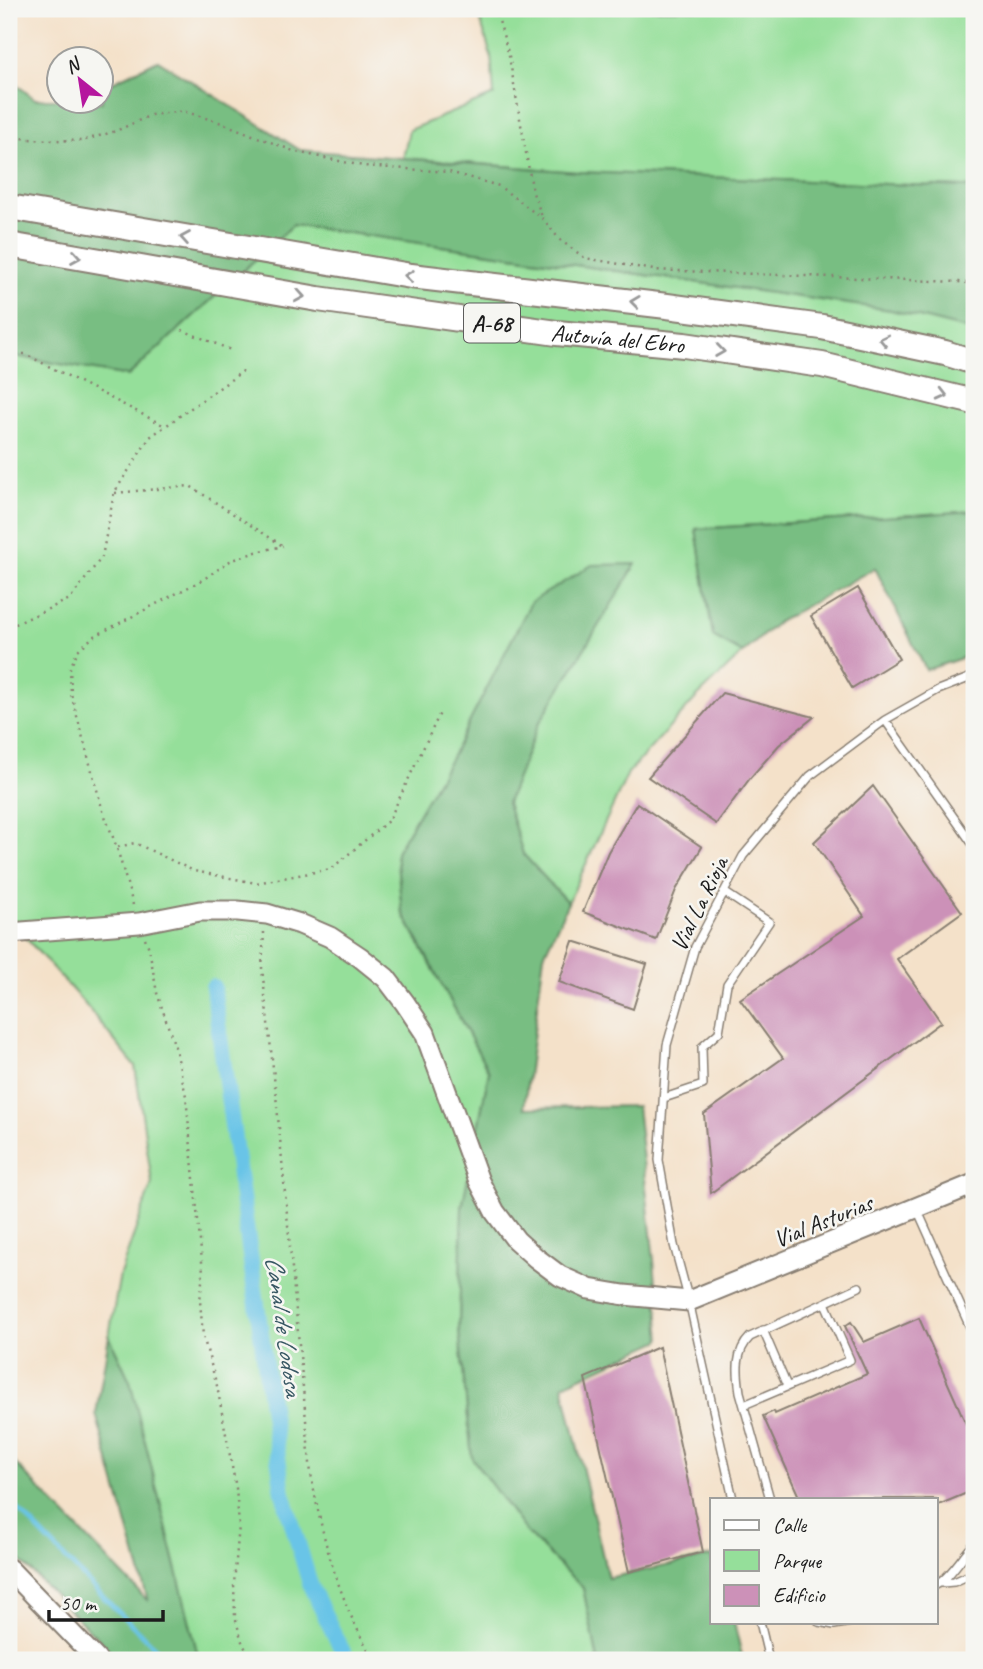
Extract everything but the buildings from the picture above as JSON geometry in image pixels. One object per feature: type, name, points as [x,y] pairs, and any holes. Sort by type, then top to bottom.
[{"type":"highway","name":"Autovía del Ebro","points":[[9,207],[411,276],[822,327],[945,353],[974,362]]},
{"type":"highway","name":"Autovía del Ebro","points":[[9,245],[318,299],[557,333],[684,345],[822,365],[974,402]]},
{"type":"street","points":[[9,933],[139,923],[200,911],[239,911],[267,914],[330,937],[386,978],[425,1033],[479,1181],[495,1212],[516,1240],[560,1276],[589,1289],[689,1301]]},
{"type":"street","name":"Vial Asturias","points":[[689,1301],[974,1184]]},
{"type":"street","points":[[9,1569],[97,1660]]},
{"type":"lane","name":"Vial La Rioja","points":[[733,1498],[674,1245],[659,1160],[667,1045],[695,947],[743,856],[810,776],[885,720],[938,690],[974,676]]},
{"type":"lane","points":[[885,720],[974,846]]},
{"type":"lane","points":[[664,1098],[703,1086],[702,1047],[719,1032],[727,984],[769,922],[724,892]]},
{"type":"lane","points":[[917,1209],[972,1324],[974,1336]]},
{"type":"lane","points":[[770,1498],[738,1378],[740,1353],[744,1343],[763,1330],[859,1287]]},
{"type":"lane","points":[[744,1405],[850,1360],[825,1303]]},
{"type":"lane","points":[[763,1330],[787,1387]]},
{"type":"lane","points":[[938,1584],[974,1544]]},
{"type":"lane","points":[[938,1584],[954,1582],[974,1573]]},
{"type":"lane","points":[[760,1624],[769,1660]]},
{"type":"path","points":[[494,9],[509,56],[533,193],[544,219],[560,240],[585,258],[654,270],[974,284]]},
{"type":"path","points":[[9,135],[27,139],[82,141],[116,131],[151,115],[183,111],[296,152],[363,166],[449,172],[499,186],[544,219]]},
{"type":"path","points":[[183,330],[230,350]]},
{"type":"path","points":[[9,353],[25,354],[165,426]]},
{"type":"path","points":[[9,627],[69,598],[102,558],[114,494],[150,437],[243,371]]},
{"type":"path","points":[[114,494],[190,486],[283,545],[230,561],[204,579],[93,637],[79,650],[70,668],[71,694],[102,808],[149,948],[157,993],[176,1050],[186,1096],[203,1272],[200,1301],[203,1336],[217,1386],[236,1488],[239,1525],[234,1584],[235,1617],[243,1645],[254,1660]]},
{"type":"path","points":[[117,848],[135,843],[194,871],[256,883],[331,869],[389,820],[440,713]]},
{"type":"path","points":[[267,914],[262,968],[311,1474],[320,1525],[331,1562],[345,1603],[373,1660]]},
{"type":"green space","points":[[477,9],[974,9],[974,186],[578,172],[403,158],[409,130],[494,95],[491,56]]},
{"type":"green space","points":[[158,60],[300,150],[578,172],[974,186],[974,331],[891,310],[293,225],[128,376],[9,355],[9,79],[35,99],[46,99],[46,116],[116,116],[116,80]]},
{"type":"green space","points":[[293,225],[891,310],[974,331],[974,511],[696,529],[713,636],[743,653],[696,698],[628,773],[568,903],[523,854],[507,803],[538,725],[635,564],[451,758],[396,852],[402,912],[489,1072],[462,1208],[459,1330],[472,1458],[527,1533],[583,1588],[598,1660],[199,1660],[130,1381],[109,1336],[120,1274],[152,1183],[135,1066],[84,1003],[9,919],[9,355],[128,376]]},
{"type":"green space","points":[[974,511],[974,654],[926,670],[875,568],[778,622],[743,653],[713,636],[696,529]]},
{"type":"green space","points":[[636,564],[538,725],[507,803],[523,854],[568,903],[544,955],[524,1108],[637,1106],[661,1340],[563,1385],[608,1578],[710,1556],[710,1624],[734,1624],[743,1660],[598,1660],[583,1588],[527,1533],[472,1458],[459,1330],[462,1208],[489,1072],[402,911],[396,852],[451,758],[531,602],[592,565]]},
{"type":"green space","points":[[109,1336],[130,1381],[199,1660],[119,1660],[9,1549],[9,1457],[148,1601],[96,1414]]},
{"type":"waterway","name":"Canal de Lodosa","points":[[213,987],[283,1493],[311,1587],[347,1660]]},
{"type":"waterway","points":[[9,1500],[168,1660]]}]
